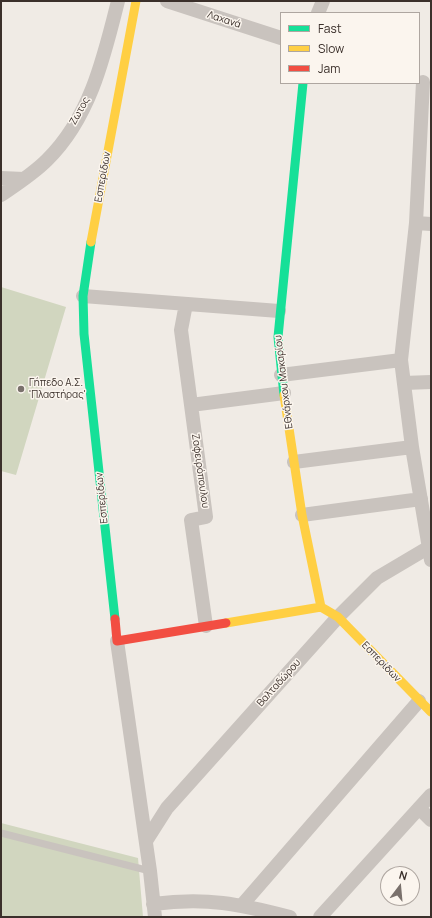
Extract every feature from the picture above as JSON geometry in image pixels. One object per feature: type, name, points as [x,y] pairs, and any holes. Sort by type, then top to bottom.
[{"type":"street","name":"Ζωτος","points":[[1,195],[24,179],[56,150],[86,104],[101,66],[118,1]]},
{"type":"street","name":"Εσπερίδων","points":[[117,641],[84,334],[83,296],[88,257],[136,1]]},
{"type":"street","name":"Λαχανά","points":[[167,1],[280,38]]},
{"type":"street","points":[[318,12],[323,1]]},
{"type":"street","points":[[424,83],[416,223],[401,360],[412,448],[430,552]]},
{"type":"street","name":"Εθνάρχου Μακαρίου","points":[[303,84],[279,311],[278,337],[281,375],[302,515],[321,607]]},
{"type":"street","points":[[1,178],[24,179]]},
{"type":"street","points":[[416,223],[431,224]]},
{"type":"street","points":[[83,296],[279,311]]},
{"type":"street","name":"Ζαφειρόπουλου","points":[[186,304],[181,330],[206,517],[191,520],[206,626]]},
{"type":"street","points":[[281,375],[401,360]]},
{"type":"street","points":[[404,383],[431,382]]},
{"type":"street","points":[[191,405],[284,393]]},
{"type":"street","points":[[294,462],[412,448]]},
{"type":"street","points":[[302,515],[421,499]]},
{"type":"street","name":"Βαλταδώρου","points":[[146,841],[167,808],[338,617],[380,574],[430,552]]},
{"type":"street","points":[[290,917],[242,905],[208,900],[176,901],[154,911],[146,841],[117,641],[321,607]]},
{"type":"street","name":"Εσπερίδων","points":[[321,607],[338,617],[431,712]]},
{"type":"street","points":[[242,905],[419,701]]},
{"type":"street","points":[[320,917],[431,795]]},
{"type":"street","points":[[419,808],[431,820]]},
{"type":"lane","points":[[1,833],[150,871]]},
{"type":"green space","name":"Γήπεδο Α.Σ. 'Πλαστήρας'","points":[[1,287],[66,307],[16,475],[1,471]]},
{"type":"green space","points":[[1,823],[138,858],[143,917],[1,917]]},
{"type":"traffic: fast","points":[[284,395],[278,337],[303,84]]},
{"type":"traffic: fast","points":[[91,242],[83,296],[84,334],[115,619]]},
{"type":"traffic: slow","points":[[91,242],[136,1]]},
{"type":"traffic: slow","points":[[284,395],[302,515],[321,607]]},
{"type":"traffic: slow","points":[[226,623],[321,607],[338,617],[431,712]]},
{"type":"traffic: jam","points":[[115,619],[117,641],[226,623]]},
{"type":"place","name":"Γήπεδο Α.Σ. 'Πλαστήρας'","points":[[21,389]]}]
